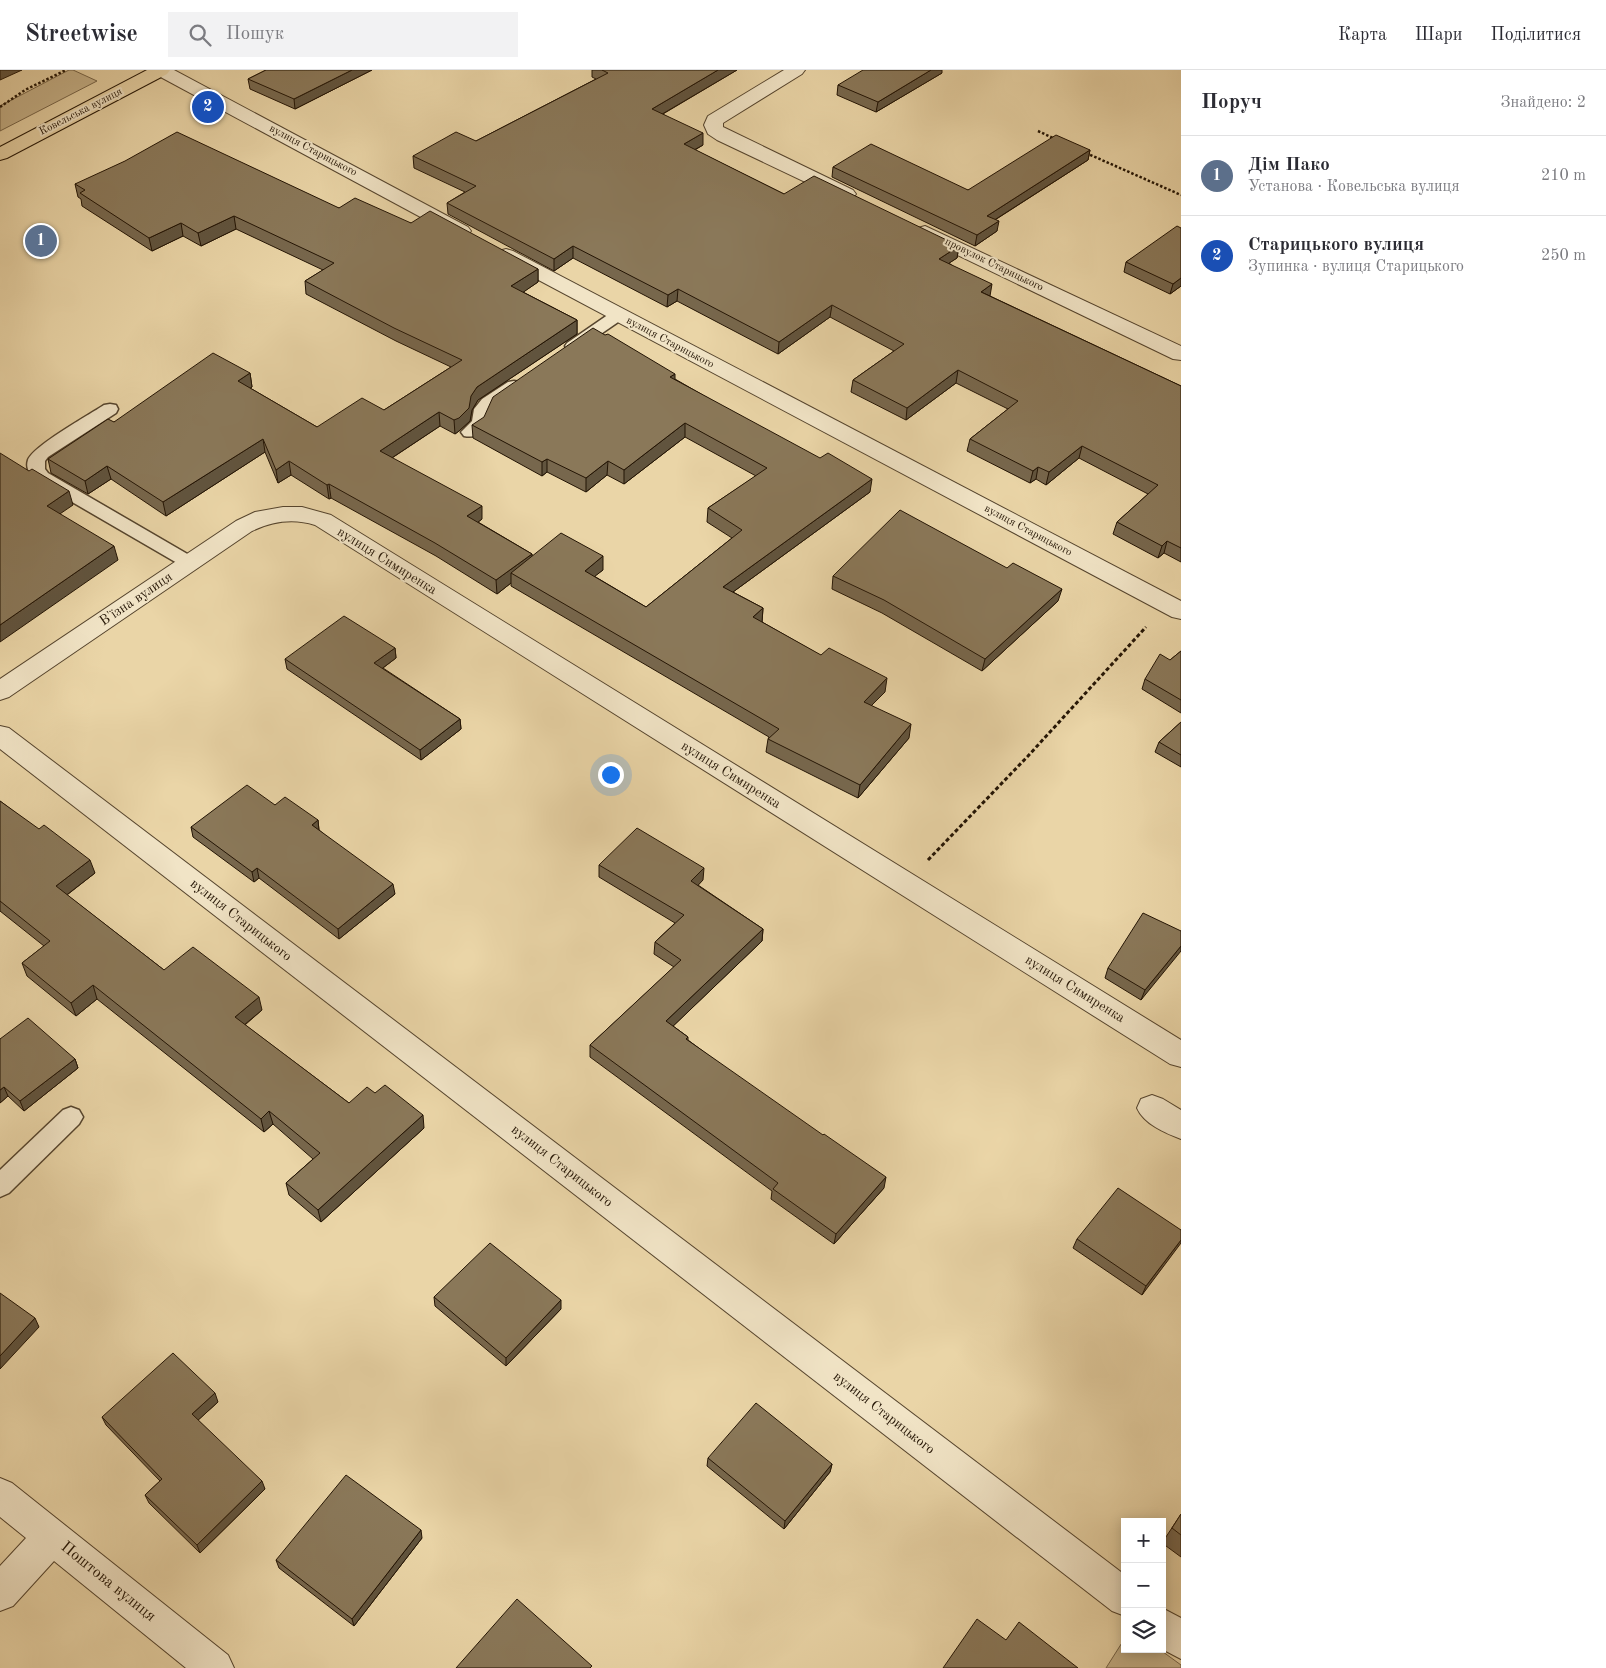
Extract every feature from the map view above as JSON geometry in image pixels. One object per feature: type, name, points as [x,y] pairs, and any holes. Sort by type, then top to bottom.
[{"type":"main road","name":"Ковельська вулиця","points":[[0,154],[161,70]]},
{"type":"street","name":"вулиця Старицького","points":[[161,70],[618,316],[1174,607]]},
{"type":"street","points":[[796,70],[715,120],[713,125],[724,136],[861,201]]},
{"type":"street","name":"провулок Старицького","points":[[905,223],[1181,354]]},
{"type":"street","name":"вулиця Симиренка","points":[[275,514],[292,513],[308,515],[323,520],[1181,1055]]},
{"type":"street","name":"В'їзна вулиця","points":[[0,691],[244,526],[258,518],[275,514]]},
{"type":"street","name":"вулиця Старицького","points":[[0,734],[1121,1595]]},
{"type":"street","points":[[1152,1108],[1181,1126]]},
{"type":"street","name":"Поштова вулиця","points":[[0,1495],[216,1668]]},
{"type":"street","points":[[0,1593],[51,1537]]},
{"type":"street","points":[[1166,1629],[1181,1641]]},
{"type":"lane","points":[[560,355],[618,316]]},
{"type":"lane","points":[[470,432],[480,425],[482,420],[481,412],[485,406],[530,375]]},
{"type":"lane","points":[[110,409],[42,453],[36,461],[36,470],[42,477],[190,563]]},
{"type":"lane","points":[[0,1186],[71,1118]]},
{"type":"path","points":[[0,107],[25,90],[66,70]]},
{"type":"path","points":[[1038,131],[1056,139]]},
{"type":"path","points":[[1083,151],[1181,195]]},
{"type":"path","points":[[905,884],[1174,607]]},
{"type":"shaded area","points":[[69,70],[97,81],[0,131],[0,106]]},
{"type":"shaded area","points":[[1121,1644],[1121,1653],[1164,1653],[1181,1665],[1181,1668],[1106,1668]]},
{"type":"building","points":[[266,70],[352,70],[294,99],[248,79]]},
{"type":"building","points":[[602,70],[718,70],[652,109],[703,133],[684,144],[784,194],[814,176],[959,246],[939,259],[992,284],[981,292],[1181,386],[1181,548],[1167,541],[1162,546],[1117,522],[1158,485],[1082,446],[1049,472],[1038,467],[1033,471],[970,439],[1018,401],[958,370],[907,408],[853,380],[904,344],[832,305],[779,342],[678,289],[668,295],[573,246],[554,259],[447,203],[476,186],[413,156],[456,132],[476,141],[608,73]]},
{"type":"building","points":[[863,70],[931,70],[878,102],[838,85]]},
{"type":"building","points":[[177,132],[339,208],[355,198],[411,223],[430,211],[538,269],[511,286],[577,320],[477,387],[471,396],[469,408],[459,418],[454,420],[439,412],[380,451],[482,506],[467,516],[532,554],[496,580],[435,543],[329,484],[327,485],[289,461],[276,470],[263,439],[163,502],[107,466],[85,481],[48,459],[108,419],[114,422],[213,353],[250,373],[238,381],[317,427],[362,398],[384,410],[462,360],[394,328],[305,281],[334,263],[234,216],[198,233],[181,223],[149,238],[80,193],[85,190],[75,184],[125,161]]},
{"type":"building","points":[[1056,135],[1090,150],[987,216],[999,221],[977,235],[833,167],[871,144],[968,190]]},
{"type":"building","points":[[1177,226],[1181,228],[1181,278],[1173,284],[1126,262]]},
{"type":"building","points":[[593,328],[605,335],[608,334],[675,374],[670,377],[820,458],[828,453],[872,479],[723,587],[763,608],[753,617],[821,655],[829,648],[887,678],[864,702],[911,724],[860,785],[768,739],[779,729],[511,573],[561,533],[603,556],[585,571],[646,607],[742,530],[708,508],[767,468],[685,423],[624,470],[608,461],[586,478],[547,459],[542,462],[472,425],[484,417],[493,397]]},
{"type":"building","points":[[0,453],[29,471],[32,469],[69,491],[47,506],[114,546],[0,625]]},
{"type":"building","points":[[900,510],[1007,568],[1013,563],[1062,589],[985,659],[884,600],[833,576]]},
{"type":"building","points":[[344,616],[395,648],[374,663],[460,719],[420,750],[285,659]]},
{"type":"building","points":[[1181,651],[1181,700],[1145,679],[1160,654],[1170,660]]},
{"type":"building","points":[[1181,722],[1181,755],[1159,742]]},
{"type":"building","points":[[247,785],[275,805],[285,797],[318,820],[312,825],[393,884],[338,929],[257,868],[252,872],[191,827]]},
{"type":"building","points":[[0,801],[39,829],[44,825],[90,860],[56,886],[164,970],[193,947],[259,997],[235,1017],[349,1103],[367,1087],[375,1093],[385,1085],[423,1115],[318,1210],[286,1183],[320,1153],[269,1111],[261,1119],[93,985],[71,1003],[22,963],[50,941],[0,901]]},
{"type":"building","points":[[637,828],[704,868],[691,881],[763,929],[666,1021],[688,1037],[686,1039],[886,1177],[836,1234],[773,1189],[778,1183],[590,1045],[681,960],[655,942],[684,915],[599,865]]},
{"type":"building","points":[[1143,913],[1181,931],[1181,946],[1145,990],[1108,968]]},
{"type":"building","points":[[28,1018],[75,1059],[20,1101],[4,1087],[0,1090],[0,1039]]},
{"type":"building","points":[[1118,1188],[1181,1230],[1181,1240],[1146,1286],[1077,1239]]},
{"type":"building","points":[[490,1243],[561,1300],[506,1358],[434,1297]]},
{"type":"building","points":[[0,1293],[35,1318],[0,1356]]},
{"type":"building","points":[[173,1353],[215,1393],[192,1414],[262,1481],[197,1545],[145,1495],[162,1479],[102,1417]]},
{"type":"building","points":[[756,1403],[832,1464],[785,1521],[708,1458]]},
{"type":"building","points":[[346,1475],[421,1530],[352,1619],[276,1560]]},
{"type":"building","points":[[1181,1514],[1181,1535],[1172,1528]]},
{"type":"building","points":[[517,1599],[592,1666],[590,1668],[456,1668]]},
{"type":"building","points":[[977,1619],[1006,1640],[1019,1622],[1078,1668],[943,1668]]},
{"type":"place","name":"Старицького вулиця","points":[[208,107]]},
{"type":"place","name":"Дім Пако","points":[[41,241]]}]
